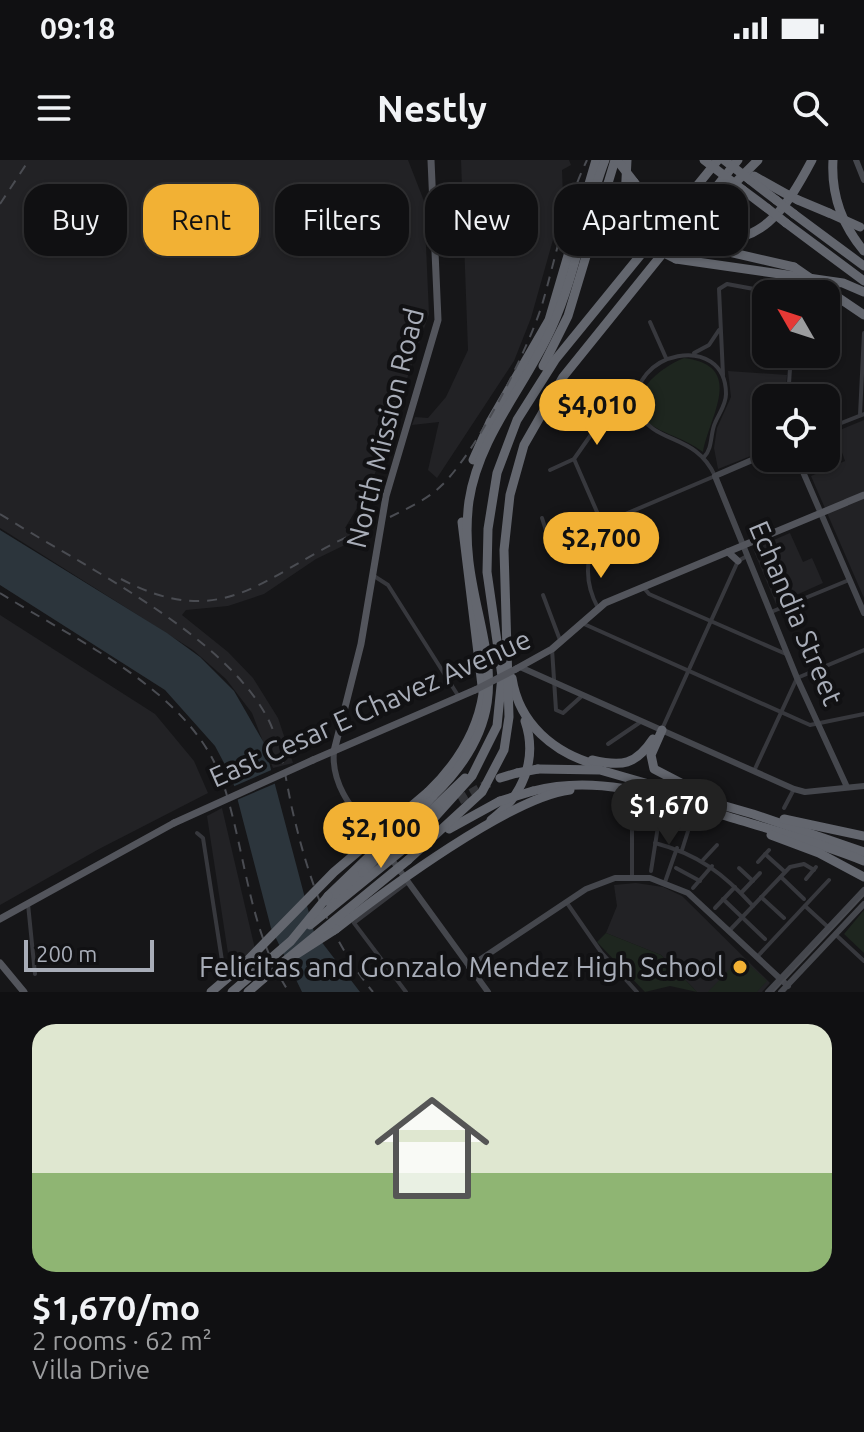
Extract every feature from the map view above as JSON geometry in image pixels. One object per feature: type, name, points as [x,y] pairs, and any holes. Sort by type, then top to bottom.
[{"type":"highway","points":[[215,991],[430,794],[465,745],[483,694],[480,654],[462,541],[468,478],[481,439],[549,320],[596,160]]},
{"type":"highway","points":[[310,925],[468,756],[488,705],[488,653],[468,541],[473,479],[489,437],[560,309],[605,160]]},
{"type":"highway","points":[[616,160],[636,184]]},
{"type":"highway","points":[[413,840],[472,776],[489,747],[499,715],[502,690],[487,572],[488,497],[499,448],[516,410],[560,337],[616,160]]},
{"type":"highway","points":[[627,160],[625,199],[640,233],[656,249],[676,259],[843,283],[864,292]]},
{"type":"highway","points":[[704,160],[864,281]]},
{"type":"highway","points":[[488,529],[501,459],[530,395],[723,160],[752,178],[862,227]]},
{"type":"highway","points":[[719,184],[738,160]]},
{"type":"highway","points":[[733,184],[758,160]]},
{"type":"highway","points":[[748,232],[764,227],[789,201],[812,160]]},
{"type":"highway","points":[[833,160],[833,183],[840,212],[864,251]]},
{"type":"highway","points":[[752,178],[776,200],[864,266]]},
{"type":"highway","points":[[748,254],[794,267],[864,315]]},
{"type":"highway","points":[[408,860],[482,792],[500,762],[509,717],[504,550],[510,495],[524,445],[563,377],[660,256]]},
{"type":"highway","points":[[287,959],[305,951],[495,817],[523,783],[530,745],[506,631]]},
{"type":"highway","points":[[519,703],[542,736],[569,755],[864,852]]},
{"type":"highway","points":[[569,755],[610,764],[628,764],[640,757],[662,730]]},
{"type":"highway","points":[[662,730],[651,755],[654,769],[720,805]]},
{"type":"highway","points":[[291,941],[328,896],[465,778],[489,747]]},
{"type":"highway","points":[[500,778],[538,769],[600,770],[701,799]]},
{"type":"highway","points":[[248,992],[451,828],[500,801],[533,791],[570,784],[622,787],[825,845],[864,861]]},
{"type":"highway","points":[[442,854],[544,797],[563,791],[622,787]]},
{"type":"highway","points":[[232,992],[459,800]]},
{"type":"highway","points":[[753,814],[864,836]]},
{"type":"highway","points":[[735,819],[819,853],[864,877]]},
{"type":"main road","name":"North Mission Road","points":[[334,751],[361,644],[386,496],[438,320],[431,160]]},
{"type":"main road","points":[[856,160],[864,180]]},
{"type":"main road","points":[[715,476],[752,460]]},
{"type":"main road","points":[[803,472],[864,613]]},
{"type":"main road","name":"Echandia Street","points":[[715,476],[797,678],[847,787]]},
{"type":"main road","name":"East Cesar E Chavez Avenue","points":[[0,919],[108,858],[231,795],[475,690],[518,668],[552,649],[598,608],[864,495]]},
{"type":"main road","points":[[728,552],[738,561]]},
{"type":"main road","points":[[518,668],[794,789],[805,792],[864,786]]},
{"type":"main road","points":[[334,751],[333,770],[337,784],[488,992]]},
{"type":"main road","points":[[469,967],[600,883],[632,877],[665,882],[688,893],[788,986]]},
{"type":"main road","points":[[768,992],[864,890]]},
{"type":"main road","points":[[781,992],[864,904]]},
{"type":"main road","points":[[0,963],[24,992]]},
{"type":"street","points":[[704,457],[725,401],[718,293],[722,286],[752,290]]},
{"type":"street","points":[[650,322],[666,358]]},
{"type":"street","points":[[550,470],[574,459],[602,419],[636,403],[643,378],[666,358],[689,354],[709,345],[720,328]]},
{"type":"street","points":[[840,424],[862,415],[864,333]]},
{"type":"street","points":[[689,354],[713,362],[723,377]]},
{"type":"street","name":"Echandia Street","points":[[636,403],[641,418],[653,431],[683,441],[704,457],[715,476]]},
{"type":"street","points":[[574,459],[604,528]]},
{"type":"street","points":[[598,608],[588,585],[590,553],[604,528],[616,518],[715,476]]},
{"type":"street","points":[[542,518],[549,540],[590,553]]},
{"type":"street","points":[[662,730],[738,561],[747,556]]},
{"type":"street","points":[[372,576],[388,585],[459,697]]},
{"type":"street","points":[[771,612],[849,580]]},
{"type":"street","points":[[644,588],[649,594],[789,656]]},
{"type":"street","points":[[543,595],[561,642]]},
{"type":"street","points":[[581,623],[810,725],[864,714]]},
{"type":"street","points":[[552,649],[555,706],[560,713],[583,695]]},
{"type":"street","points":[[754,771],[797,678],[864,650]]},
{"type":"street","points":[[608,744],[642,721]]},
{"type":"street","points":[[784,808],[794,789]]},
{"type":"street","points":[[651,871],[659,820]]},
{"type":"street","points":[[632,827],[632,877]]},
{"type":"street","points":[[665,882],[689,828]]},
{"type":"street","points":[[197,833],[203,838],[225,975],[215,991]]},
{"type":"street","points":[[655,843],[680,849],[703,860],[753,906]]},
{"type":"street","points":[[703,860],[717,845]]},
{"type":"street","points":[[758,862],[767,852],[785,872]]},
{"type":"street","points":[[729,931],[793,865],[804,864],[815,869],[806,879]]},
{"type":"street","points":[[693,888],[712,866]]},
{"type":"street","points":[[676,868],[700,881]]},
{"type":"street","points":[[739,868],[753,881]]},
{"type":"street","points":[[741,893],[760,873]]},
{"type":"street","points":[[781,877],[804,899]]},
{"type":"street","points":[[406,992],[354,923],[407,880]]},
{"type":"street","points":[[757,957],[829,880]]},
{"type":"street","points":[[715,908],[735,887]]},
{"type":"street","points":[[761,897],[784,918]]},
{"type":"street","points":[[723,899],[765,939]]},
{"type":"street","points":[[28,902],[35,974]]},
{"type":"street","points":[[567,902],[601,952],[637,992]]},
{"type":"street","points":[[805,906],[829,928]]},
{"type":"street","points":[[836,935],[864,961]]},
{"type":"street","points":[[788,986],[794,992]]},
{"type":"shaded area","points":[[0,160],[408,160],[424,201],[429,314],[371,485],[345,528],[351,530],[349,543],[316,559],[264,594],[228,606],[186,610],[182,615],[228,652],[253,678],[278,718],[293,763],[273,768],[252,713],[226,679],[193,650],[0,528]]},
{"type":"shaded area","points":[[461,160],[569,160],[571,165],[562,170],[563,184],[554,184],[554,236],[531,318],[514,361],[437,478],[428,470],[439,422],[412,425],[415,417],[428,418],[446,397],[468,350],[465,256],[538,256],[538,184],[462,184]]},
{"type":"shaded area","points":[[684,358],[703,363],[714,371],[719,382],[716,408],[703,452],[653,426],[643,416],[639,406],[646,386],[654,377]]},
{"type":"shaded area","points":[[728,371],[787,375],[786,384],[752,384],[752,456],[718,469],[714,448],[717,428],[731,397]]},
{"type":"shaded area","points":[[864,420],[864,598],[811,476],[820,472],[840,472],[840,463],[845,461],[840,446],[840,430]]},
{"type":"shaded area","points":[[0,530],[167,633],[200,657],[234,691],[264,743],[314,932],[360,992],[302,992],[271,928],[232,778],[215,746],[165,690],[0,585]]},
{"type":"shaded area","points":[[790,533],[803,562],[812,558],[823,583],[776,604],[753,549]]},
{"type":"shaded area","points":[[0,615],[155,714],[194,761],[208,793],[0,905]]},
{"type":"shaded area","points":[[222,808],[255,949],[231,973],[207,816]]},
{"type":"shaded area","points":[[636,883],[663,887],[682,896],[770,983],[762,992],[697,992],[661,955],[606,933],[617,906],[614,885]]},
{"type":"shaded area","points":[[864,910],[864,953],[844,934]]},
{"type":"shaded area","points":[[606,933],[661,955],[697,992],[670,986],[645,992],[597,942]]},
{"type":"shaded area","name":"Felicitas and Gonzalo Mendez High School","points":[[741,957],[767,981],[757,992],[708,992]]},
{"type":"pier","points":[[276,768],[281,781],[232,802],[230,788]]},
{"type":"tunnel","points":[[459,800],[489,783]]},
{"type":"tram line","points":[[773,992],[864,895]]},
{"type":"railway","points":[[0,204],[29,160]]},
{"type":"railway","points":[[390,517],[424,499],[442,485],[470,449],[500,400],[535,325],[567,213],[587,160]]},
{"type":"railway","points":[[0,514],[150,605],[222,661],[250,691],[275,735],[300,842],[323,910],[345,952],[373,992]]},
{"type":"railway","points":[[121,579],[157,594],[188,601],[215,600],[241,593],[349,536]]},
{"type":"railway","points":[[0,593],[129,672],[186,721],[208,750],[231,809],[256,917],[275,968],[289,992]]},
{"type":"place","name":"Felicitas and Gonzalo Mendez High School","points":[[740,967]]}]
